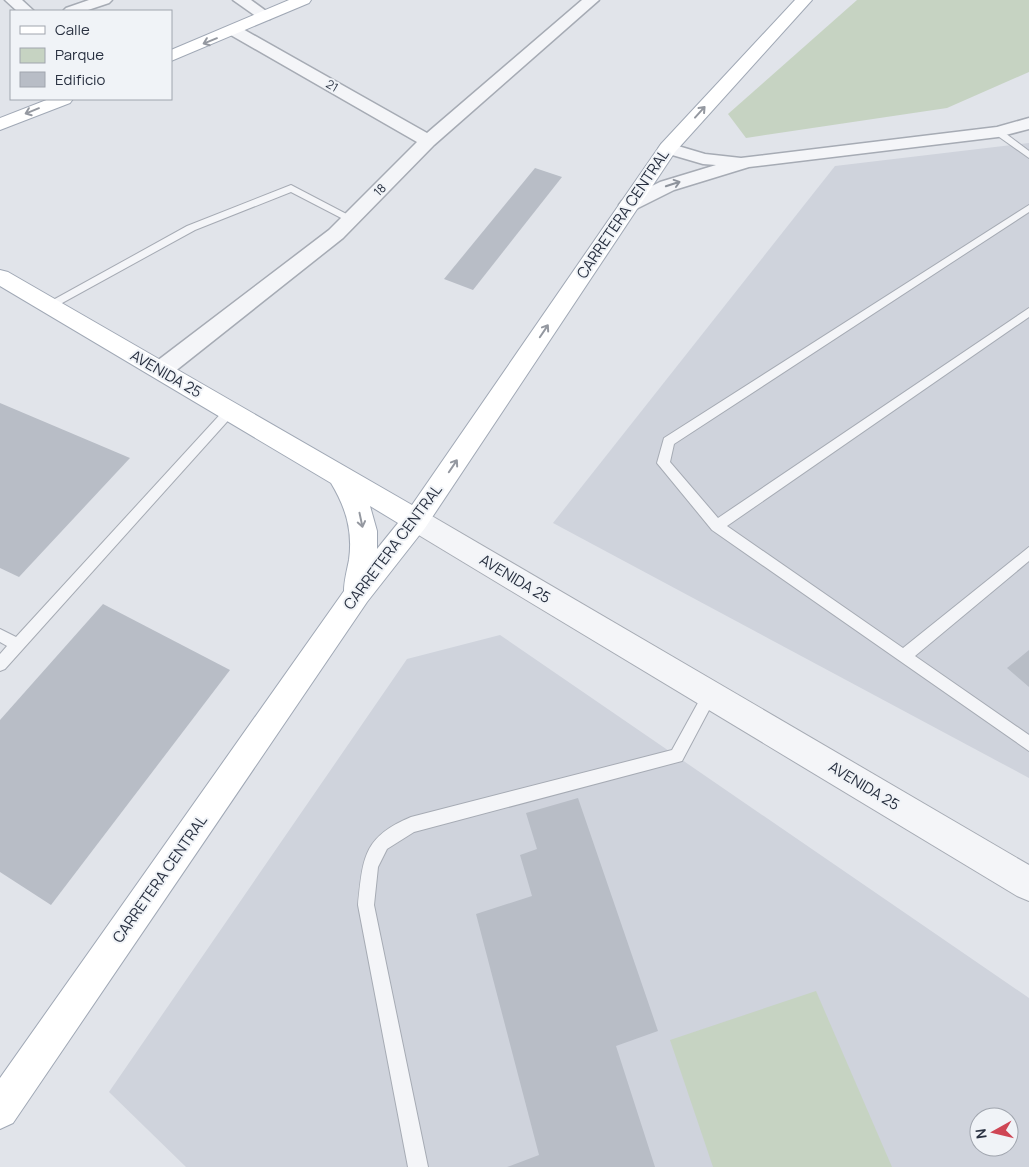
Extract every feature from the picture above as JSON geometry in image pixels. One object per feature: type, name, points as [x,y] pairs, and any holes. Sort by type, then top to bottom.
[{"type":"main road","points":[[172,56],[302,0]]},
{"type":"main road","name":"CARRETERA CENTRAL","points":[[0,1110],[356,594],[416,520],[668,148],[774,30],[804,0]]},
{"type":"main road","points":[[0,124],[61,100]]},
{"type":"main road","name":"AVENIDA 25","points":[[0,277],[416,520]]},
{"type":"main road","points":[[341,477],[355,497],[366,548],[356,594]]},
{"type":"street","points":[[13,0],[25,10]]},
{"type":"street","points":[[74,10],[104,0]]},
{"type":"street","points":[[241,0],[265,16]]},
{"type":"street","name":"18","points":[[161,370],[336,234],[428,141],[591,0]]},
{"type":"street","name":"21","points":[[235,30],[428,141]]},
{"type":"street","points":[[629,205],[667,186],[747,162],[998,132],[1029,123]]},
{"type":"street","points":[[668,148],[703,159],[747,162]]},
{"type":"street","name":"AVENIDA 25","points":[[416,520],[1029,884]]},
{"type":"lane","points":[[998,132],[1029,155]]},
{"type":"lane","points":[[49,305],[191,228],[290,188],[351,219]]},
{"type":"lane","points":[[1029,208],[668,441],[663,463],[717,526],[1029,744]]},
{"type":"lane","points":[[717,526],[1029,312]]},
{"type":"lane","points":[[0,664],[230,411]]},
{"type":"lane","points":[[903,657],[1029,553]]},
{"type":"lane","points":[[0,635],[17,645]]},
{"type":"lane","points":[[418,1167],[366,905],[370,866],[381,843],[412,825],[677,756],[710,695]]},
{"type":"shaded area","points":[[1029,143],[1029,778],[553,523],[835,166]]},
{"type":"shaded area","points":[[500,635],[1029,998],[1029,1167],[186,1167],[109,1092],[407,659]]},
{"type":"green space","points":[[857,0],[1029,0],[1029,72],[947,108],[746,138],[728,114]]},
{"type":"green space","points":[[816,991],[892,1167],[713,1167],[670,1040]]},
{"type":"building","points":[[535,168],[562,177],[473,290],[444,279]]},
{"type":"building","points":[[0,403],[130,458],[19,577],[0,568]]},
{"type":"building","points":[[103,604],[230,670],[51,905],[0,872],[0,720]]},
{"type":"building","points":[[1029,650],[1029,687],[1007,668]]},
{"type":"building","points":[[578,798],[658,1031],[616,1046],[655,1167],[507,1167],[539,1155],[476,914],[532,896],[520,855],[537,849],[526,813]]}]
